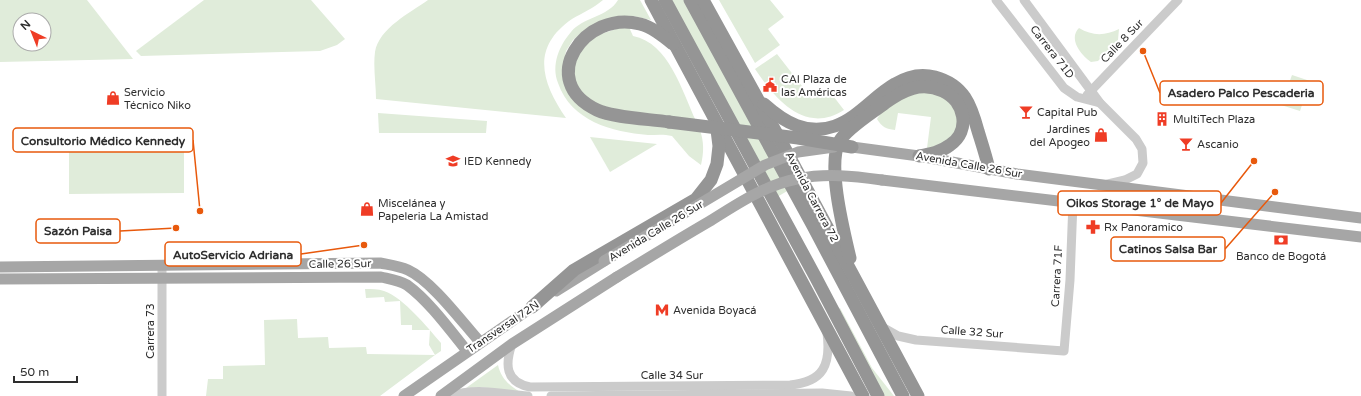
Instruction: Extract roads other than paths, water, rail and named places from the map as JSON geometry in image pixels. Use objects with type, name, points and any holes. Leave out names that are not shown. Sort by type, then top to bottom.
[{"type":"highway","points":[[651,0],[678,47],[712,115],[863,396]]},
{"type":"highway","points":[[665,0],[816,278],[878,396]]},
{"type":"highway","name":"Avenida Carrera 72","points":[[690,0],[813,226],[903,396]]},
{"type":"highway","name":"Avenida Carrera 72","points":[[703,0],[918,396]]},
{"type":"highway","points":[[678,47],[653,29],[641,24],[621,22],[601,27],[581,40],[574,49],[568,71],[575,93],[592,107],[606,113],[852,146]]},
{"type":"highway","points":[[755,95],[786,121],[796,127],[813,130],[836,126],[844,122],[894,84],[908,77],[926,74],[939,78],[960,90],[973,110],[989,169]]},
{"type":"highway","points":[[855,278],[839,206],[835,167],[838,143],[848,132],[896,95],[916,86],[926,86],[945,92],[953,98],[961,109],[963,120],[961,133],[951,145],[930,154],[919,156]]},
{"type":"highway","points":[[532,307],[574,270],[696,199],[711,180],[717,164],[719,146],[718,134],[712,115]]},
{"type":"main road","name":"Avenida Calle 26 Sur","points":[[604,261],[772,162],[789,155],[811,149],[852,146],[919,156],[989,169],[1361,218]]},
{"type":"main road","name":"Avenida Calle 26 Sur","points":[[616,277],[734,206],[771,187],[796,179],[819,176],[841,175],[1361,237]]},
{"type":"main road","name":"Transversal 72N","points":[[404,396],[480,342],[604,261]]},
{"type":"main road","name":"Calle 26 Sur","points":[[0,267],[380,263],[395,265],[416,274],[434,291],[480,342]]},
{"type":"main road","points":[[380,263],[380,277]]},
{"type":"main road","name":"Calle 26 Sur","points":[[0,279],[380,277],[395,280],[410,288],[468,351]]},
{"type":"main road","name":"Transversal 72N","points":[[441,396],[512,344],[616,277]]},
{"type":"street","name":"Carrera 71D","points":[[996,0],[1064,88],[1072,94],[1100,103]]},
{"type":"street","name":"Carrera 71D","points":[[1024,0],[1100,103],[1139,144],[1144,158],[1141,169],[1132,177],[1103,185]]},
{"type":"street","name":"Calle 8 Sur","points":[[1084,99],[1178,0]]},
{"type":"street","name":"Carrera 71F","points":[[1064,351],[1070,280],[1073,202]]},
{"type":"street","name":"Carrera 73","points":[[162,265],[162,396]]},
{"type":"street","name":"Calle 32 Sur","points":[[881,326],[898,336],[916,340],[1064,351]]},
{"type":"street","name":"Calle 34 Sur","points":[[551,396],[729,390],[800,384],[817,376],[827,361],[828,351],[826,328]]},
{"type":"street","name":"Calle 34 Sur","points":[[512,344],[508,356],[507,366],[510,375],[516,382],[530,387],[729,390],[822,393],[851,396]]},
{"type":"street","points":[[450,396],[471,391],[528,396]]},
{"type":"place","name":"Asadero Palco Pescaderia","points":[[1143,51]]},
{"type":"place","name":"CAI Plaza de las Américas","points":[[770,85]]},
{"type":"place","name":"Servicio Técnico Niko","points":[[113,98]]},
{"type":"place","name":"Capital Pub","points":[[1026,112]]},
{"type":"place","name":"MultiTech Plaza","points":[[1162,119]]},
{"type":"place","name":"Jardines del Apogeo","points":[[1101,135]]},
{"type":"place","name":"Ascanio","points":[[1186,144]]},
{"type":"place","name":"IED Kennedy","points":[[453,161]]},
{"type":"place","name":"Oikos Storage 1° de Mayo","points":[[1254,161]]},
{"type":"place","name":"Catinos Salsa Bar","points":[[1275,192]]},
{"type":"place","name":"Miscelánea y Papeleria La Amistad","points":[[367,209]]},
{"type":"place","name":"Consultorio Médico Kennedy","points":[[200,211]]},
{"type":"place","name":"Rx Panoramico","points":[[1093,227]]},
{"type":"place","name":"Sazón Paisa","points":[[176,228]]},
{"type":"place","name":"Banco de Bogotá","points":[[1281,240]]},
{"type":"place","name":"AutoServicio Adriana","points":[[364,245]]},
{"type":"place","name":"Avenida Boyacá","points":[[662,310]]}]
